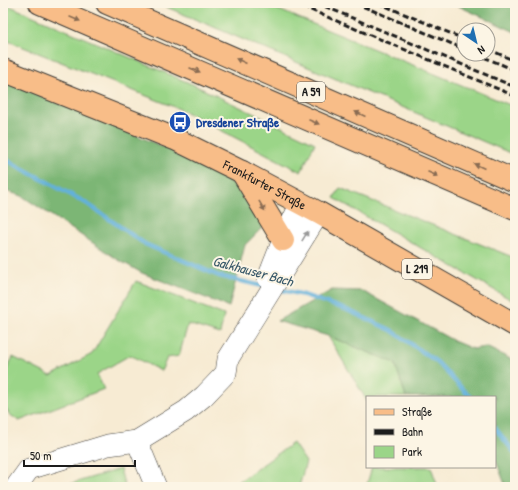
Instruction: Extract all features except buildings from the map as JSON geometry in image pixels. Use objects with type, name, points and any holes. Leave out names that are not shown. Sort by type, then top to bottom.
[{"type":"main road","name":"A 59","points":[[40,3],[515,209]]},
{"type":"main road","name":"A 59","points":[[107,3],[515,181]]},
{"type":"main road","name":"Frankfurter Straße","points":[[3,70],[175,139],[242,172],[310,208],[515,324]]},
{"type":"main road","points":[[242,172],[283,251]]},
{"type":"street","points":[[16,487],[29,469],[108,445],[137,441],[186,411],[204,396],[226,373],[228,359],[251,319],[283,251],[310,208]]},
{"type":"street","points":[[137,441],[156,487]]},
{"type":"green space","points":[[3,3],[194,85],[315,143],[301,172],[182,110],[3,39]]},
{"type":"green space","points":[[157,3],[262,3],[515,107],[515,155]]},
{"type":"green space","points":[[452,3],[515,3],[515,32]]},
{"type":"green space","points":[[3,80],[174,151],[247,191],[267,223],[245,245],[229,307],[142,273],[117,259],[22,196],[3,190]]},
{"type":"green space","points":[[340,188],[515,258],[515,302],[334,198]]},
{"type":"green space","points":[[136,281],[224,315],[220,334],[188,324],[179,356],[167,358],[161,371],[130,355],[97,374],[104,389],[19,421],[9,414],[7,410],[3,410],[3,377],[13,357],[51,376],[92,354]]},
{"type":"green space","points":[[332,290],[362,291],[456,342],[473,349],[486,347],[515,361],[515,487],[506,487],[496,461],[496,396],[406,396],[395,363],[328,336],[277,321]]},
{"type":"green space","points":[[328,336],[395,363],[406,396],[366,396],[366,399]]},
{"type":"green space","points":[[293,443],[306,462],[299,487],[231,487]]},
{"type":"green space","points":[[372,468],[431,468],[438,487],[366,487]]},
{"type":"green space","points":[[120,469],[125,487],[60,487]]},
{"type":"waterway","name":"Galkhauser Bach","points":[[3,158],[86,203],[145,244],[219,276],[267,287]]},
{"type":"waterway","name":"Galkhauser Bach","points":[[278,289],[304,295],[347,310],[391,330],[437,362],[469,396]]},
{"type":"waterway","name":"Galkhauser Bach","points":[[496,429],[515,453]]},
{"type":"railway","points":[[294,3],[515,96]]},
{"type":"railway","points":[[317,3],[515,87]]},
{"type":"railway","points":[[355,3],[456,46]]},
{"type":"railway","points":[[378,3],[456,36]]},
{"type":"railway","points":[[496,53],[515,61]]},
{"type":"railway","points":[[496,62],[515,70]]},
{"type":"place","name":"Dresdener Straße","points":[[180,122]]}]
